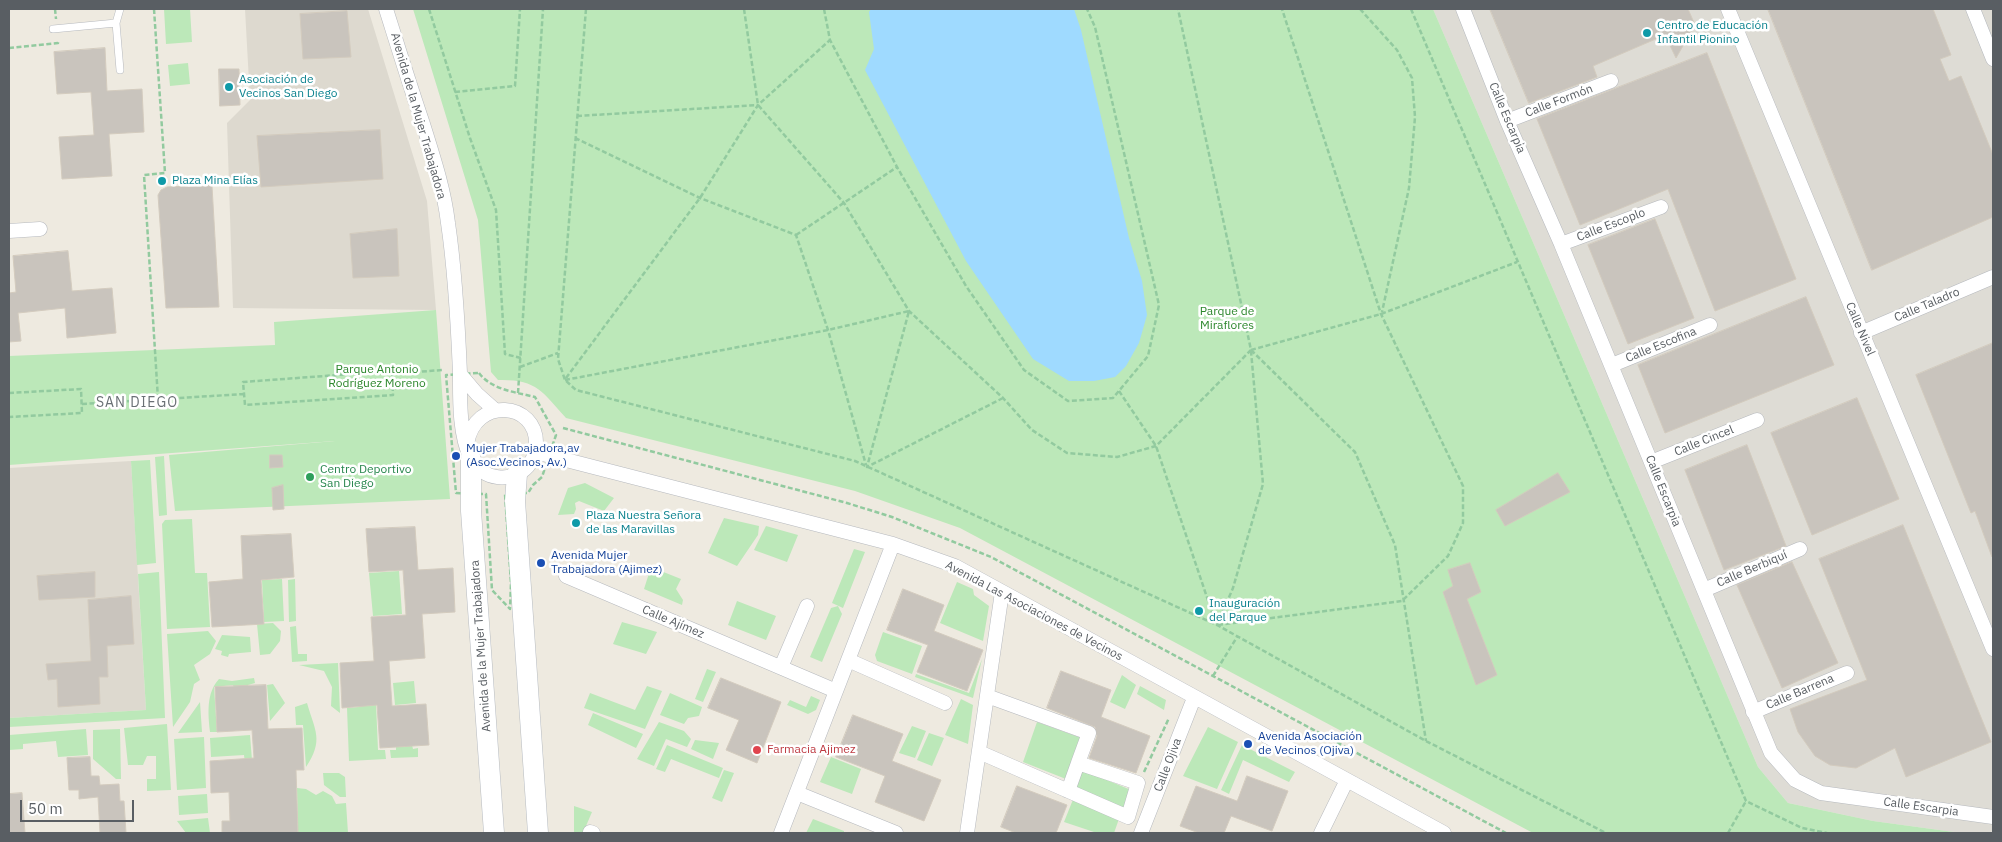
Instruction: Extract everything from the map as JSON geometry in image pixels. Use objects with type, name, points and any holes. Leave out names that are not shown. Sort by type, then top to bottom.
[{"type":"street","name":"Avenida de la Mujer Trabajadora","points":[[386,9],[434,159],[448,222],[460,374],[459,406],[469,452],[471,511],[494,833]]},
{"type":"street","name":"Calle Escarpia","points":[[1463,9],[1507,121],[1612,365],[1771,753],[1795,780],[1805,787],[1821,793],[1993,817]]},
{"type":"street","name":"Calle Nivel","points":[[1728,9],[1993,649]]},
{"type":"street","points":[[1973,9],[1993,59]]},
{"type":"street","name":"Calle Formón","points":[[1507,121],[1611,80]]},
{"type":"street","name":"Calle Escoplo","points":[[1561,244],[1661,206]]},
{"type":"street","points":[[9,231],[40,229]]},
{"type":"street","name":"Calle Taladro","points":[[1861,333],[1993,277]]},
{"type":"street","name":"Calle Escofina","points":[[1612,365],[1710,325]]},
{"type":"street","points":[[460,374],[477,394],[495,410]]},
{"type":"street","points":[[495,410],[512,411],[529,423],[535,437],[535,452],[528,465],[517,474],[505,478],[491,476],[480,470],[469,452],[471,428],[475,422],[488,412],[495,410]]},
{"type":"street","name":"Calle Cincel","points":[[1652,462],[1757,420]]},
{"type":"street","name":"Avenida Las Asociaciones de Vecinos","points":[[535,452],[893,544],[955,566],[1346,782],[1444,833]]},
{"type":"street","points":[[517,474],[515,501],[538,833]]},
{"type":"street","points":[[781,833],[893,544]]},
{"type":"street","name":"Calle Berbiquí","points":[[1704,590],[1800,549]]},
{"type":"street","name":"Calle Ajímez","points":[[566,576],[836,691]]},
{"type":"street","points":[[967,833],[1002,592]]},
{"type":"street","points":[[781,667],[807,606]]},
{"type":"street","points":[[848,660],[945,703]]},
{"type":"street","name":"Calle Barrena","points":[[1754,712],[1847,673]]},
{"type":"street","points":[[987,696],[1089,734],[1068,791]]},
{"type":"street","name":"Calle Ojiva","points":[[1141,833],[1194,698]]},
{"type":"street","points":[[979,752],[1128,817],[1138,783],[1078,763]]},
{"type":"street","points":[[1321,833],[1346,782]]},
{"type":"street","points":[[797,793],[896,833]]},
{"type":"lane","points":[[120,9],[116,23],[120,70]]},
{"type":"lane","points":[[55,28],[116,23]]},
{"type":"path","points":[[154,9],[165,173],[144,175],[158,400]]},
{"type":"path","points":[[429,9],[455,92],[496,210],[505,354],[521,358]]},
{"type":"path","points":[[455,92],[515,86],[520,9]]},
{"type":"path","points":[[518,393],[543,9]]},
{"type":"path","points":[[586,9],[558,352],[558,359],[565,380],[576,390],[854,461],[1216,625],[1426,741],[1606,833]]},
{"type":"path","points":[[744,9],[758,105],[844,204],[909,311],[1003,398],[1032,430],[1067,452],[1117,458],[1156,446],[1251,350],[1381,314],[1517,262]]},
{"type":"path","points":[[824,9],[830,40],[897,167],[966,286],[1024,370],[1068,401],[1113,398],[1119,392],[1148,356],[1159,305],[1095,27],[1087,9]]},
{"type":"path","points":[[1178,9],[1251,350],[1262,484],[1233,588],[1216,625]]},
{"type":"path","points":[[1216,625],[1402,601],[1448,556],[1463,524],[1463,486],[1381,314],[1282,9]]},
{"type":"path","points":[[1360,9],[1397,50],[1412,78],[1415,117],[1409,188],[1381,314]]},
{"type":"path","points":[[1411,9],[1746,801],[1802,828],[1827,833]]},
{"type":"path","points":[[9,48],[58,43],[55,28]]},
{"type":"path","points":[[565,380],[700,198],[758,105],[830,40]]},
{"type":"path","points":[[577,116],[758,105]]},
{"type":"path","points":[[575,138],[700,198],[796,235]]},
{"type":"path","points":[[796,235],[897,167]]},
{"type":"path","points":[[796,235],[828,330],[867,467]]},
{"type":"path","points":[[565,380],[828,330],[909,311]]},
{"type":"path","points":[[867,467],[909,311]]},
{"type":"path","points":[[1251,350],[1355,452],[1395,545],[1402,601],[1426,741]]},
{"type":"path","points":[[520,367],[558,352]]},
{"type":"path","points":[[392,374],[442,370]]},
{"type":"path","points":[[392,371],[393,395],[245,406],[244,394],[243,382],[392,371]]},
{"type":"path","points":[[9,394],[81,389],[82,404],[82,413],[9,417]]},
{"type":"path","points":[[1119,392],[1156,446],[1216,625]]},
{"type":"path","points":[[82,404],[244,394]]},
{"type":"path","points":[[867,467],[1003,398]]},
{"type":"path","points":[[528,494],[544,473]]},
{"type":"path","points":[[1213,676],[1237,637]]},
{"type":"path","points":[[1137,787],[1171,715]]},
{"type":"path","points":[[1728,833],[1746,801]]},
{"type":"shaded area","points":[[245,9],[368,9],[427,201],[436,310],[233,308],[227,123],[250,100]]},
{"type":"shaded area","points":[[1433,9],[1993,9],[1993,833],[1961,833],[1873,821],[1788,803],[1758,767]]},
{"type":"shaded area","points":[[131,461],[146,710],[9,718],[9,468]]},
{"type":"green space","points":[[164,9],[190,9],[192,42],[166,44]]},
{"type":"green space","name":"Parque de Miraflores","points":[[413,9],[1433,9],[1758,767],[1788,803],[1873,821],[1961,833],[1533,833],[960,528],[855,491],[566,418],[537,388],[521,382],[498,380],[491,372],[478,220]]},
{"type":"green space","points":[[188,63],[190,84],[170,86],[168,65]]},
{"type":"green space","name":"Parque Antonio Rodríguez Moreno","points":[[436,310],[450,499],[175,511],[169,455],[335,441],[9,465],[9,356],[275,345],[274,322]]},
{"type":"green space","points":[[164,456],[167,515],[159,516],[155,457]]},
{"type":"green space","points":[[150,460],[156,563],[137,565],[131,461]]},
{"type":"green space","points":[[585,483],[614,498],[604,511],[579,501],[575,503],[576,509],[574,514],[558,515],[568,488]]},
{"type":"green space","points":[[724,518],[759,526],[758,535],[737,566],[708,553]]},
{"type":"green space","points":[[192,519],[195,573],[207,573],[210,627],[167,629],[162,524],[165,520]]},
{"type":"green space","points":[[766,526],[798,535],[787,562],[754,550]]},
{"type":"green space","points":[[854,549],[865,552],[843,608],[832,603]]},
{"type":"green space","points":[[651,567],[681,579],[676,589],[683,600],[682,605],[644,589]]},
{"type":"green space","points":[[399,571],[402,614],[373,616],[369,573]]},
{"type":"green space","points":[[159,572],[165,718],[9,727],[9,718],[146,710],[138,574]]},
{"type":"green space","points":[[282,579],[284,621],[264,622],[262,580]]},
{"type":"green space","points":[[295,579],[296,621],[289,622],[288,580]]},
{"type":"green space","points":[[957,582],[973,589],[974,595],[989,606],[983,641],[940,623]]},
{"type":"green space","points":[[737,601],[776,616],[766,640],[728,625]]},
{"type":"green space","points":[[838,606],[842,614],[822,662],[810,657],[831,608]]},
{"type":"green space","points":[[622,622],[657,632],[646,654],[613,644]]},
{"type":"green space","points":[[273,623],[281,631],[280,641],[270,654],[260,655],[257,624]]},
{"type":"green space","points":[[296,626],[298,654],[307,654],[307,661],[292,662],[290,627]]},
{"type":"green space","points":[[208,631],[216,641],[210,654],[194,665],[200,680],[194,684],[190,702],[173,727],[167,634]]},
{"type":"green space","points":[[883,632],[922,646],[912,674],[877,661],[875,655]]},
{"type":"green space","points":[[222,635],[250,637],[251,652],[229,654],[228,657],[221,655],[222,651],[215,649]]},
{"type":"green space","points":[[982,659],[973,698],[915,677],[916,674],[969,693]]},
{"type":"green space","points":[[338,663],[340,713],[331,706],[332,687],[324,671],[299,665]]},
{"type":"green space","points":[[707,669],[716,672],[703,702],[695,699]]},
{"type":"green space","points":[[1122,675],[1136,685],[1125,709],[1110,702]]},
{"type":"green space","points":[[254,678],[255,683],[248,685],[249,695],[235,696],[233,685],[214,687],[219,679],[232,681]]},
{"type":"green space","points":[[414,681],[416,703],[395,705],[393,683]]},
{"type":"green space","points":[[273,684],[285,703],[270,721],[267,685]]},
{"type":"green space","points":[[647,686],[662,691],[645,729],[584,708],[590,693],[635,710]]},
{"type":"green space","points":[[1140,686],[1166,700],[1164,710],[1137,694]]},
{"type":"green space","points":[[214,687],[217,732],[210,732],[210,697]]},
{"type":"green space","points":[[670,693],[702,707],[699,716],[688,718],[684,724],[660,715]]},
{"type":"green space","points":[[811,696],[820,700],[816,710],[808,714],[787,705],[790,700],[806,707]]},
{"type":"green space","points":[[961,699],[973,705],[968,744],[945,735]]},
{"type":"green space","points":[[200,702],[202,732],[178,733]]},
{"type":"green space","points":[[307,703],[315,728],[316,742],[312,758],[306,767],[303,725],[296,725],[295,707]]},
{"type":"green space","points":[[359,703],[376,703],[378,750],[385,750],[386,759],[349,761],[347,708],[359,707]]},
{"type":"green space","points":[[593,713],[643,734],[636,748],[588,725]]},
{"type":"green space","points":[[659,722],[684,731],[691,739],[687,747],[666,739],[654,766],[637,759]]},
{"type":"green space","points":[[1037,722],[1087,740],[1071,781],[1023,762]]},
{"type":"green space","points":[[167,724],[171,790],[147,791],[147,779],[156,779],[156,756],[147,756],[143,765],[128,765],[124,728]]},
{"type":"green space","points":[[912,726],[926,731],[915,758],[899,753]]},
{"type":"green space","points":[[1208,727],[1238,742],[1217,789],[1183,776]]},
{"type":"green space","points":[[86,729],[88,755],[58,757],[56,741],[23,744],[23,749],[9,750],[9,735]]},
{"type":"green space","points":[[120,729],[121,779],[116,779],[93,759],[93,730]]},
{"type":"green space","points":[[929,733],[944,738],[932,766],[917,760]]},
{"type":"green space","points":[[250,735],[253,773],[246,774],[244,755],[211,757],[210,738]]},
{"type":"green space","points":[[204,737],[206,788],[177,790],[174,739]]},
{"type":"green space","points":[[695,740],[719,743],[713,759],[691,749]]},
{"type":"green space","points":[[412,745],[413,749],[418,748],[418,757],[391,758],[390,750],[396,750],[396,746]]},
{"type":"green space","points":[[667,745],[723,768],[719,778],[671,759],[665,772],[656,769]]},
{"type":"green space","points":[[1242,745],[1295,772],[1289,782],[1243,760],[1229,794],[1221,790]]},
{"type":"green space","points":[[831,757],[861,769],[852,794],[820,782]]},
{"type":"green space","points":[[1080,769],[1131,790],[1123,810],[1073,791]]},
{"type":"green space","points":[[724,770],[734,773],[722,802],[712,798]]},
{"type":"green space","points":[[323,773],[339,773],[345,777],[346,797],[340,797],[324,785]]},
{"type":"green space","points":[[297,788],[306,789],[316,795],[323,791],[332,796],[336,804],[346,803],[348,833],[298,832]]},
{"type":"green space","points":[[207,794],[208,813],[179,815],[178,796]]},
{"type":"green space","points":[[1074,797],[1120,816],[1114,833],[1097,833],[1064,822]]},
{"type":"green space","points":[[574,806],[592,812],[583,833],[574,833]]},
{"type":"green space","points":[[208,818],[210,833],[186,833],[177,821]]},
{"type":"green space","points":[[813,819],[844,831],[844,833],[806,833]]},
{"type":"water","points":[[871,9],[1074,9],[1081,30],[1129,238],[1142,281],[1147,315],[1139,343],[1126,366],[1115,377],[1094,381],[1069,381],[1033,359],[966,261],[865,70],[874,49],[869,12]]},
{"type":"building","points":[[1490,9],[1688,9],[1695,25],[1676,58],[1665,35],[1593,66],[1597,77],[1529,103]]},
{"type":"building","points":[[1768,9],[1933,9],[1951,55],[1940,59],[1949,81],[1961,76],[1993,155],[1993,217],[1872,270]]},
{"type":"building","points":[[347,11],[351,57],[303,59],[300,14]]},
{"type":"building","points":[[105,48],[107,91],[142,89],[144,132],[109,134],[112,176],[62,179],[59,137],[94,135],[91,92],[57,94],[54,52]]},
{"type":"building","points":[[1707,53],[1796,279],[1715,311],[1668,189],[1580,225],[1537,119]]},
{"type":"building","name":"Asociación de Vecinos San Diego","points":[[219,69],[239,69],[240,105],[220,106]]},
{"type":"building","points":[[380,130],[383,179],[261,187],[257,136]]},
{"type":"building","points":[[212,186],[219,307],[166,308],[158,195],[161,190],[167,187]]},
{"type":"building","points":[[1655,219],[1694,318],[1628,344],[1588,245]]},
{"type":"building","points":[[397,229],[399,276],[353,278],[350,234]]},
{"type":"building","points":[[68,251],[72,291],[112,288],[116,333],[67,338],[65,308],[18,313],[21,341],[9,342],[9,293],[16,292],[13,256]]},
{"type":"building","points":[[1806,297],[1834,365],[1665,433],[1638,365]]},
{"type":"building","points":[[1993,343],[1992,557],[1975,511],[1971,513],[1916,375]]},
{"type":"building","points":[[1857,398],[1899,499],[1812,535],[1771,433]]},
{"type":"building","points":[[1747,445],[1786,546],[1724,570],[1685,470]]},
{"type":"building","points":[[270,455],[282,455],[283,467],[270,468]]},
{"type":"building","points":[[1558,473],[1570,492],[1505,526],[1496,510]]},
{"type":"building","points":[[283,485],[284,509],[273,510],[272,488]]},
{"type":"building","points":[[1903,525],[1991,742],[1906,777],[1895,748],[1856,768],[1830,765],[1815,756],[1798,732],[1790,709],[1867,680],[1819,559]]},
{"type":"building","points":[[415,527],[418,570],[453,568],[455,612],[422,614],[425,658],[389,661],[392,706],[426,704],[429,745],[380,748],[377,705],[342,708],[340,663],[374,661],[371,617],[406,615],[403,570],[369,572],[366,529]]},
{"type":"building","points":[[291,534],[294,577],[261,580],[264,624],[212,627],[209,582],[243,579],[241,536]]},
{"type":"building","points":[[1792,562],[1838,663],[1782,688],[1737,585]]},
{"type":"building","points":[[1470,563],[1481,592],[1467,599],[1497,675],[1476,685],[1443,592],[1453,586],[1448,570]]},
{"type":"building","points":[[95,572],[95,597],[39,600],[37,576]]},
{"type":"building","points":[[903,589],[944,605],[934,631],[983,650],[967,691],[917,672],[928,645],[887,630]]},
{"type":"building","points":[[131,596],[134,644],[107,646],[108,677],[99,677],[100,704],[58,707],[57,679],[48,680],[46,664],[91,661],[88,600]]},
{"type":"building","points":[[1061,671],[1111,690],[1101,717],[1150,736],[1136,773],[1089,758],[1097,736],[1095,727],[1047,708]]},
{"type":"building","points":[[721,678],[781,702],[757,763],[726,750],[739,720],[708,708]]},
{"type":"building","points":[[266,685],[268,729],[302,728],[304,770],[296,770],[298,833],[222,833],[222,821],[230,821],[229,792],[211,793],[210,761],[254,758],[252,730],[217,732],[215,687]]},
{"type":"building","points":[[853,715],[903,734],[892,761],[941,780],[924,821],[875,802],[885,776],[836,757]]},
{"type":"building","points":[[90,757],[91,776],[99,776],[100,785],[119,784],[120,801],[124,801],[126,833],[100,833],[98,797],[79,799],[79,790],[69,790],[67,758]]},
{"type":"building","points":[[1247,776],[1288,791],[1272,831],[1231,816],[1224,833],[1199,833],[1180,826],[1196,786],[1237,801]]},
{"type":"building","points":[[1017,786],[1067,805],[1056,833],[1016,833],[1001,827]]},
{"type":"building","points":[[22,793],[25,833],[9,833],[9,794]]},
{"type":"place","name":"Centro de Educación Infantil Pionino","points":[[1647,33]]},
{"type":"place","name":"Asociación de Vecinos San Diego","points":[[229,87]]},
{"type":"place","name":"Plaza Mina Elías","points":[[162,181]]},
{"type":"place","name":"Mujer Trabajadora,av (Asoc.Vecinos, Av.)","points":[[456,456]]},
{"type":"place","name":"Centro Deportivo San Diego","points":[[310,477]]},
{"type":"place","name":"Plaza Nuestra Señora de las Maravillas","points":[[576,523]]},
{"type":"place","name":"Avenida Mujer Trabajadora (Ajimez)","points":[[541,563]]},
{"type":"place","name":"Inauguración del Parque","points":[[1199,611]]},
{"type":"place","name":"Avenida Asociación de Vecinos (Ojiva)","points":[[1248,744]]},
{"type":"place","name":"Farmacia Ajimez","points":[[757,750]]},
{"type":"district","name":"SAN DIEGO","points":[[137,403]]}]
